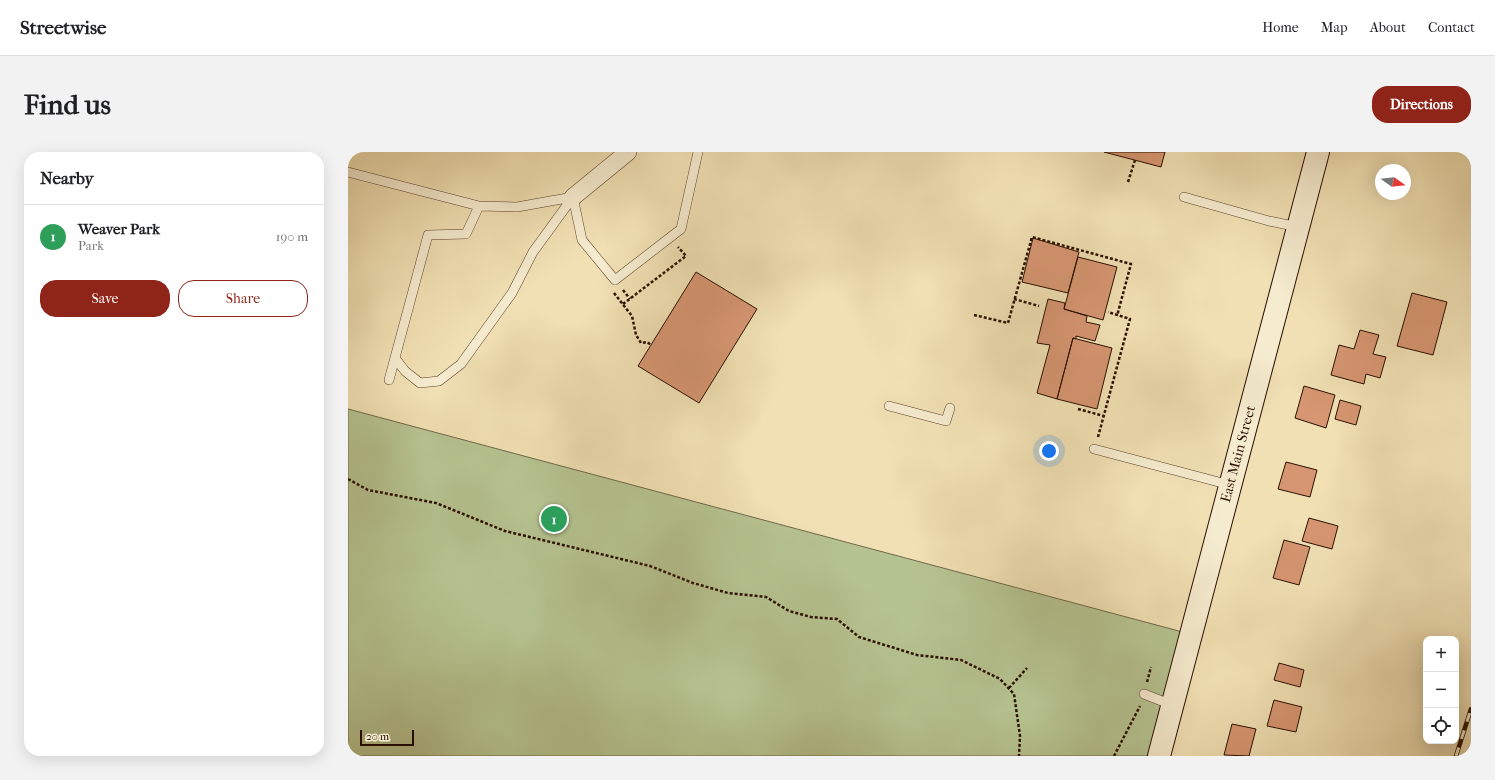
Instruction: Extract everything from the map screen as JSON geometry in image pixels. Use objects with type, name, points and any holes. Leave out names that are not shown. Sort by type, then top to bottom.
[{"type":"main road","name":"East Main Street","points":[[1160,756],[1172,705],[1318,152]]},
{"type":"street","points":[[573,197],[628,152]]},
{"type":"lane","points":[[573,197],[582,240],[615,280],[681,229],[698,152]]},
{"type":"lane","points":[[348,172],[479,206],[517,207],[573,197]]},
{"type":"lane","points":[[395,358],[405,371],[420,383],[440,381],[461,364],[512,293],[533,252],[573,197]]},
{"type":"lane","points":[[1184,197],[1269,221],[1298,227]]},
{"type":"lane","points":[[389,380],[428,235],[466,234],[479,206]]},
{"type":"lane","points":[[889,406],[946,421],[950,408]]},
{"type":"lane","points":[[1094,449],[1230,485]]},
{"type":"lane","points":[[1144,694],[1172,705]]},
{"type":"path","points":[[1128,182],[1136,160]]},
{"type":"path","points":[[623,304],[686,256],[670,237]]},
{"type":"path","points":[[974,315],[1008,323],[1032,237],[1131,264],[1117,316]]},
{"type":"path","points":[[610,288],[632,316],[636,335],[641,343],[646,342],[651,345]]},
{"type":"path","points":[[1014,299],[1039,306]]},
{"type":"path","points":[[1094,449],[1130,319],[1108,312]]},
{"type":"path","points":[[1078,409],[1104,416]]},
{"type":"path","points":[[348,479],[368,490],[436,503],[505,530],[650,566],[693,583],[728,593],[766,597],[789,611],[811,617],[837,619],[859,637],[917,655],[961,660],[1000,679],[1014,694],[1020,736],[1018,756]]},
{"type":"path","points":[[1114,756],[1144,694],[1151,667]]},
{"type":"path","points":[[1009,688],[1027,668]]},
{"type":"green space","points":[[348,409],[1190,634],[1158,756],[348,756]]},
{"type":"building","points":[[1104,152],[1165,152],[1161,167]]},
{"type":"building","points":[[1033,238],[1079,252],[1068,293],[1022,282]]},
{"type":"building","points":[[1078,257],[1117,267],[1103,320],[1064,309]]},
{"type":"building","points":[[696,272],[757,309],[699,403],[638,366]]},
{"type":"building","points":[[1412,293],[1447,302],[1433,355],[1397,346]]},
{"type":"building","points":[[1048,299],[1065,303],[1064,309],[1087,316],[1086,322],[1100,325],[1095,341],[1076,336],[1076,339],[1073,338],[1057,399],[1037,393],[1050,345],[1037,343]]},
{"type":"building","points":[[1360,330],[1379,335],[1373,354],[1386,357],[1380,378],[1366,374],[1364,384],[1331,375],[1339,345],[1354,349]]},
{"type":"building","points":[[1073,338],[1112,348],[1097,409],[1057,399]]},
{"type":"building","points":[[1304,386],[1335,395],[1326,428],[1295,418]]},
{"type":"building","points":[[1340,400],[1361,406],[1356,425],[1335,419]]},
{"type":"building","points":[[1286,462],[1317,470],[1310,497],[1278,489]]},
{"type":"building","points":[[1309,518],[1338,526],[1332,549],[1302,541]]},
{"type":"building","points":[[1284,540],[1310,547],[1299,585],[1273,578]]},
{"type":"building","points":[[1279,663],[1304,670],[1300,687],[1274,680]]},
{"type":"building","points":[[1274,700],[1302,707],[1296,732],[1267,726]]},
{"type":"building","points":[[1232,724],[1256,729],[1249,756],[1224,755]]},
{"type":"railway","points":[[1456,756],[1471,709]]},
{"type":"place","name":"Weaver Park","points":[[554,519]]}]
